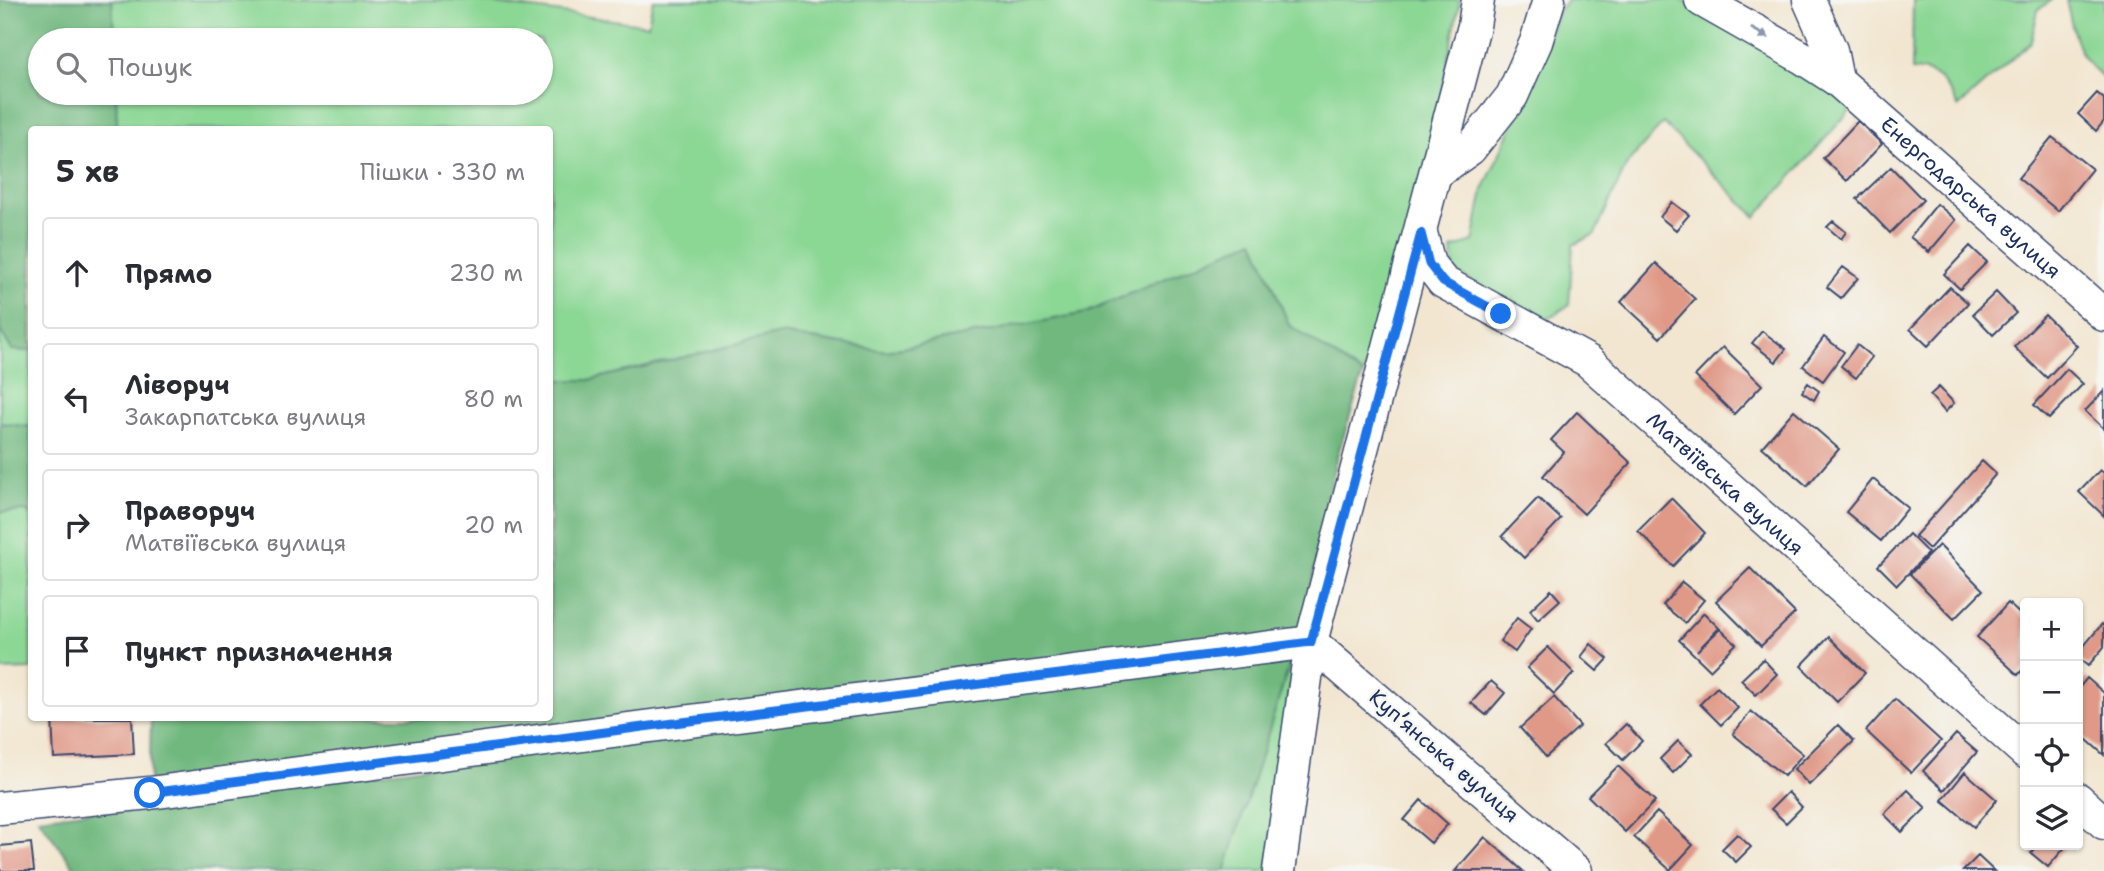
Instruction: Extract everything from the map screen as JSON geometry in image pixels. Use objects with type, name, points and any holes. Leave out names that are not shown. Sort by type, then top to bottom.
[{"type":"street","points":[[1279,871],[1311,642],[1475,26],[1478,0]]},
{"type":"street","points":[[1436,173],[1470,149],[1512,96],[1536,42],[1549,0]]},
{"type":"street","name":"Енергодарська вулиця","points":[[1701,0],[1804,58],[1836,80],[2104,315]]},
{"type":"street","points":[[1809,0],[1831,50],[1836,80]]},
{"type":"street","name":"Матвіївська вулиця","points":[[1421,233],[1429,264],[1443,282],[1588,361],[2020,748]]},
{"type":"street","points":[[0,807],[150,793],[1311,642]]},
{"type":"street","name":"Купʼянська вулиця","points":[[1311,642],[1576,871]]},
{"type":"street","points":[[2083,804],[2104,823]]},
{"type":"green space","points":[[0,0],[112,0],[113,28],[28,28],[28,105],[116,105],[117,126],[28,126],[28,351],[12,350],[0,330]]},
{"type":"green space","points":[[112,0],[469,0],[648,25],[653,0],[1460,0],[1422,192],[1363,375],[1289,325],[1254,240],[1086,313],[886,351],[780,334],[589,380],[553,380],[553,126],[117,126],[116,105],[553,105],[553,28],[113,28]]},
{"type":"green space","points":[[1568,0],[1680,0],[1699,9],[1854,106],[1756,217],[1663,123],[1627,164],[1595,234],[1573,245],[1569,305],[1544,321],[1454,271],[1452,249],[1473,242],[1483,190],[1520,109],[1559,10]]},
{"type":"green space","points":[[1913,0],[2051,0],[2038,10],[2031,42],[1958,107],[1941,80],[1929,73],[1912,70]]},
{"type":"green space","points":[[2066,0],[2104,0],[2104,79],[2081,52]]},
{"type":"green space","points":[[1254,240],[1289,325],[1363,375],[1335,463],[1302,633],[149,790],[151,721],[553,721],[553,380],[589,380],[780,334],[886,351],[1086,313]]},
{"type":"green space","points":[[0,330],[12,350],[28,351],[28,427],[0,423]]},
{"type":"green space","points":[[0,423],[28,427],[28,512],[0,512]]},
{"type":"green space","points":[[0,512],[28,512],[28,669],[0,670]]},
{"type":"green space","points":[[1293,653],[1268,871],[1225,871]]},
{"type":"green space","points":[[1293,653],[1225,871],[77,871],[38,818]]},
{"type":"building","points":[[2097,93],[2104,99],[2104,121],[2096,131],[2078,114]]},
{"type":"building","points":[[1858,121],[1882,144],[1847,181],[1823,158]]},
{"type":"building","points":[[2052,137],[2092,169],[2058,211],[2018,178]]},
{"type":"building","points":[[1891,167],[1923,200],[1890,233],[1857,199]]},
{"type":"building","points":[[1672,202],[1689,215],[1676,230],[1660,217]]},
{"type":"building","points":[[1937,204],[1956,220],[1929,252],[1910,237]]},
{"type":"building","points":[[1833,221],[1846,232],[1841,239],[1827,227]]},
{"type":"building","points":[[1970,246],[1987,262],[1960,289],[1944,274]]},
{"type":"building","points":[[1656,263],[1695,299],[1660,338],[1621,302]]},
{"type":"building","points":[[1843,267],[1858,278],[1841,298],[1827,287]]},
{"type":"building","points":[[1950,287],[1968,303],[1928,346],[1910,329]]},
{"type":"building","points":[[1996,292],[2016,313],[1993,335],[1973,314]]},
{"type":"building","points":[[2045,315],[2077,346],[2047,378],[2014,347]]},
{"type":"building","points":[[1762,331],[1786,349],[1776,362],[1752,343]]},
{"type":"building","points":[[1824,337],[1844,352],[1823,381],[1803,366]]},
{"type":"building","points":[[1857,345],[1872,357],[1856,378],[1841,366]]},
{"type":"building","points":[[1723,347],[1762,385],[1734,414],[1695,376]]},
{"type":"building","points":[[2067,369],[2083,384],[2049,419],[2034,405]]},
{"type":"building","points":[[1808,383],[1819,391],[1814,400],[1802,392]]},
{"type":"building","points":[[1939,387],[1954,403],[1945,412],[1930,395]]},
{"type":"building","points":[[2104,391],[2104,429],[2085,411]]},
{"type":"building","points":[[1794,410],[1839,449],[1807,486],[1762,447]]},
{"type":"building","points":[[1577,412],[1631,463],[1584,514],[1543,476],[1564,452],[1551,440]]},
{"type":"building","points":[[1982,461],[1996,474],[1929,549],[1915,536]]},
{"type":"building","points":[[2100,470],[2104,473],[2104,516],[2079,492]]},
{"type":"building","points":[[1873,479],[1908,508],[1881,541],[1846,512]]},
{"type":"building","points":[[1538,498],[1561,519],[1524,558],[1502,536]]},
{"type":"building","points":[[1671,498],[1705,533],[1673,566],[1638,531]]},
{"type":"building","points":[[1909,534],[1928,553],[1897,585],[1878,566]]},
{"type":"building","points":[[1939,545],[1983,590],[1954,619],[1910,574]]},
{"type":"building","points":[[1750,568],[1795,613],[1761,646],[1716,601]]},
{"type":"building","points":[[1682,582],[1704,600],[1685,623],[1663,605]]},
{"type":"building","points":[[1551,590],[1560,600],[1538,620],[1530,610]]},
{"type":"building","points":[[2008,603],[2020,614],[2018,675],[1977,637]]},
{"type":"building","points":[[1704,613],[1719,628],[1697,651],[1720,629],[1736,644],[1710,670],[1679,640]]},
{"type":"building","points":[[1517,618],[1531,629],[1515,652],[1500,641]]},
{"type":"building","points":[[2102,624],[2104,647],[2088,666],[2083,662],[2083,647]]},
{"type":"building","points":[[1829,637],[1865,673],[1837,702],[1801,666]]},
{"type":"building","points":[[1591,644],[1608,659],[1597,671],[1581,657]]},
{"type":"building","points":[[1548,647],[1574,673],[1554,694],[1527,668]]},
{"type":"building","points":[[1763,659],[1777,674],[1756,695],[1741,680]]},
{"type":"building","points":[[2087,678],[2104,693],[2104,755],[2083,736],[2083,683]]},
{"type":"building","points":[[1491,681],[1505,693],[1486,715],[1471,703]]},
{"type":"building","points":[[1717,687],[1738,708],[1721,725],[1700,704]]},
{"type":"building","points":[[1554,697],[1580,726],[1546,757],[1520,728]]},
{"type":"building","points":[[1895,699],[1941,741],[1911,773],[1866,731]]},
{"type":"building","points":[[1751,711],[1803,754],[1784,776],[1733,734]]},
{"type":"building","points":[[52,721],[132,721],[134,754],[54,758]]},
{"type":"building","points":[[1626,724],[1642,741],[1623,760],[1606,743]]},
{"type":"building","points":[[1838,725],[1854,741],[1809,785],[1794,769]]},
{"type":"building","points":[[1956,734],[1977,752],[1944,790],[1923,771]]},
{"type":"building","points":[[1678,741],[1692,754],[1673,773],[1660,759]]},
{"type":"building","points":[[1618,766],[1655,801],[1625,832],[1588,796]]},
{"type":"building","points":[[1965,772],[1997,800],[1974,827],[1942,800]]},
{"type":"building","points":[[1908,790],[1926,808],[1902,832],[1884,814]]},
{"type":"building","points":[[1788,792],[1802,807],[1786,823],[1771,809]]},
{"type":"building","points":[[1421,800],[1448,824],[1431,843],[1404,820]]},
{"type":"building","points":[[1657,812],[1693,845],[1670,870],[1634,837]]},
{"type":"building","points":[[1737,834],[1751,847],[1736,862],[1722,849]]},
{"type":"building","points":[[1485,837],[1523,871],[1455,871]]},
{"type":"building","points":[[31,843],[34,871],[0,871],[0,846]]},
{"type":"building","points":[[2033,850],[2063,850],[2048,867],[2031,853]]},
{"type":"building","points":[[1978,856],[1994,871],[1963,871]]},
{"type":"route","points":[[150,793],[1311,642],[1421,233],[1429,264],[1443,282],[1501,314]]}]
